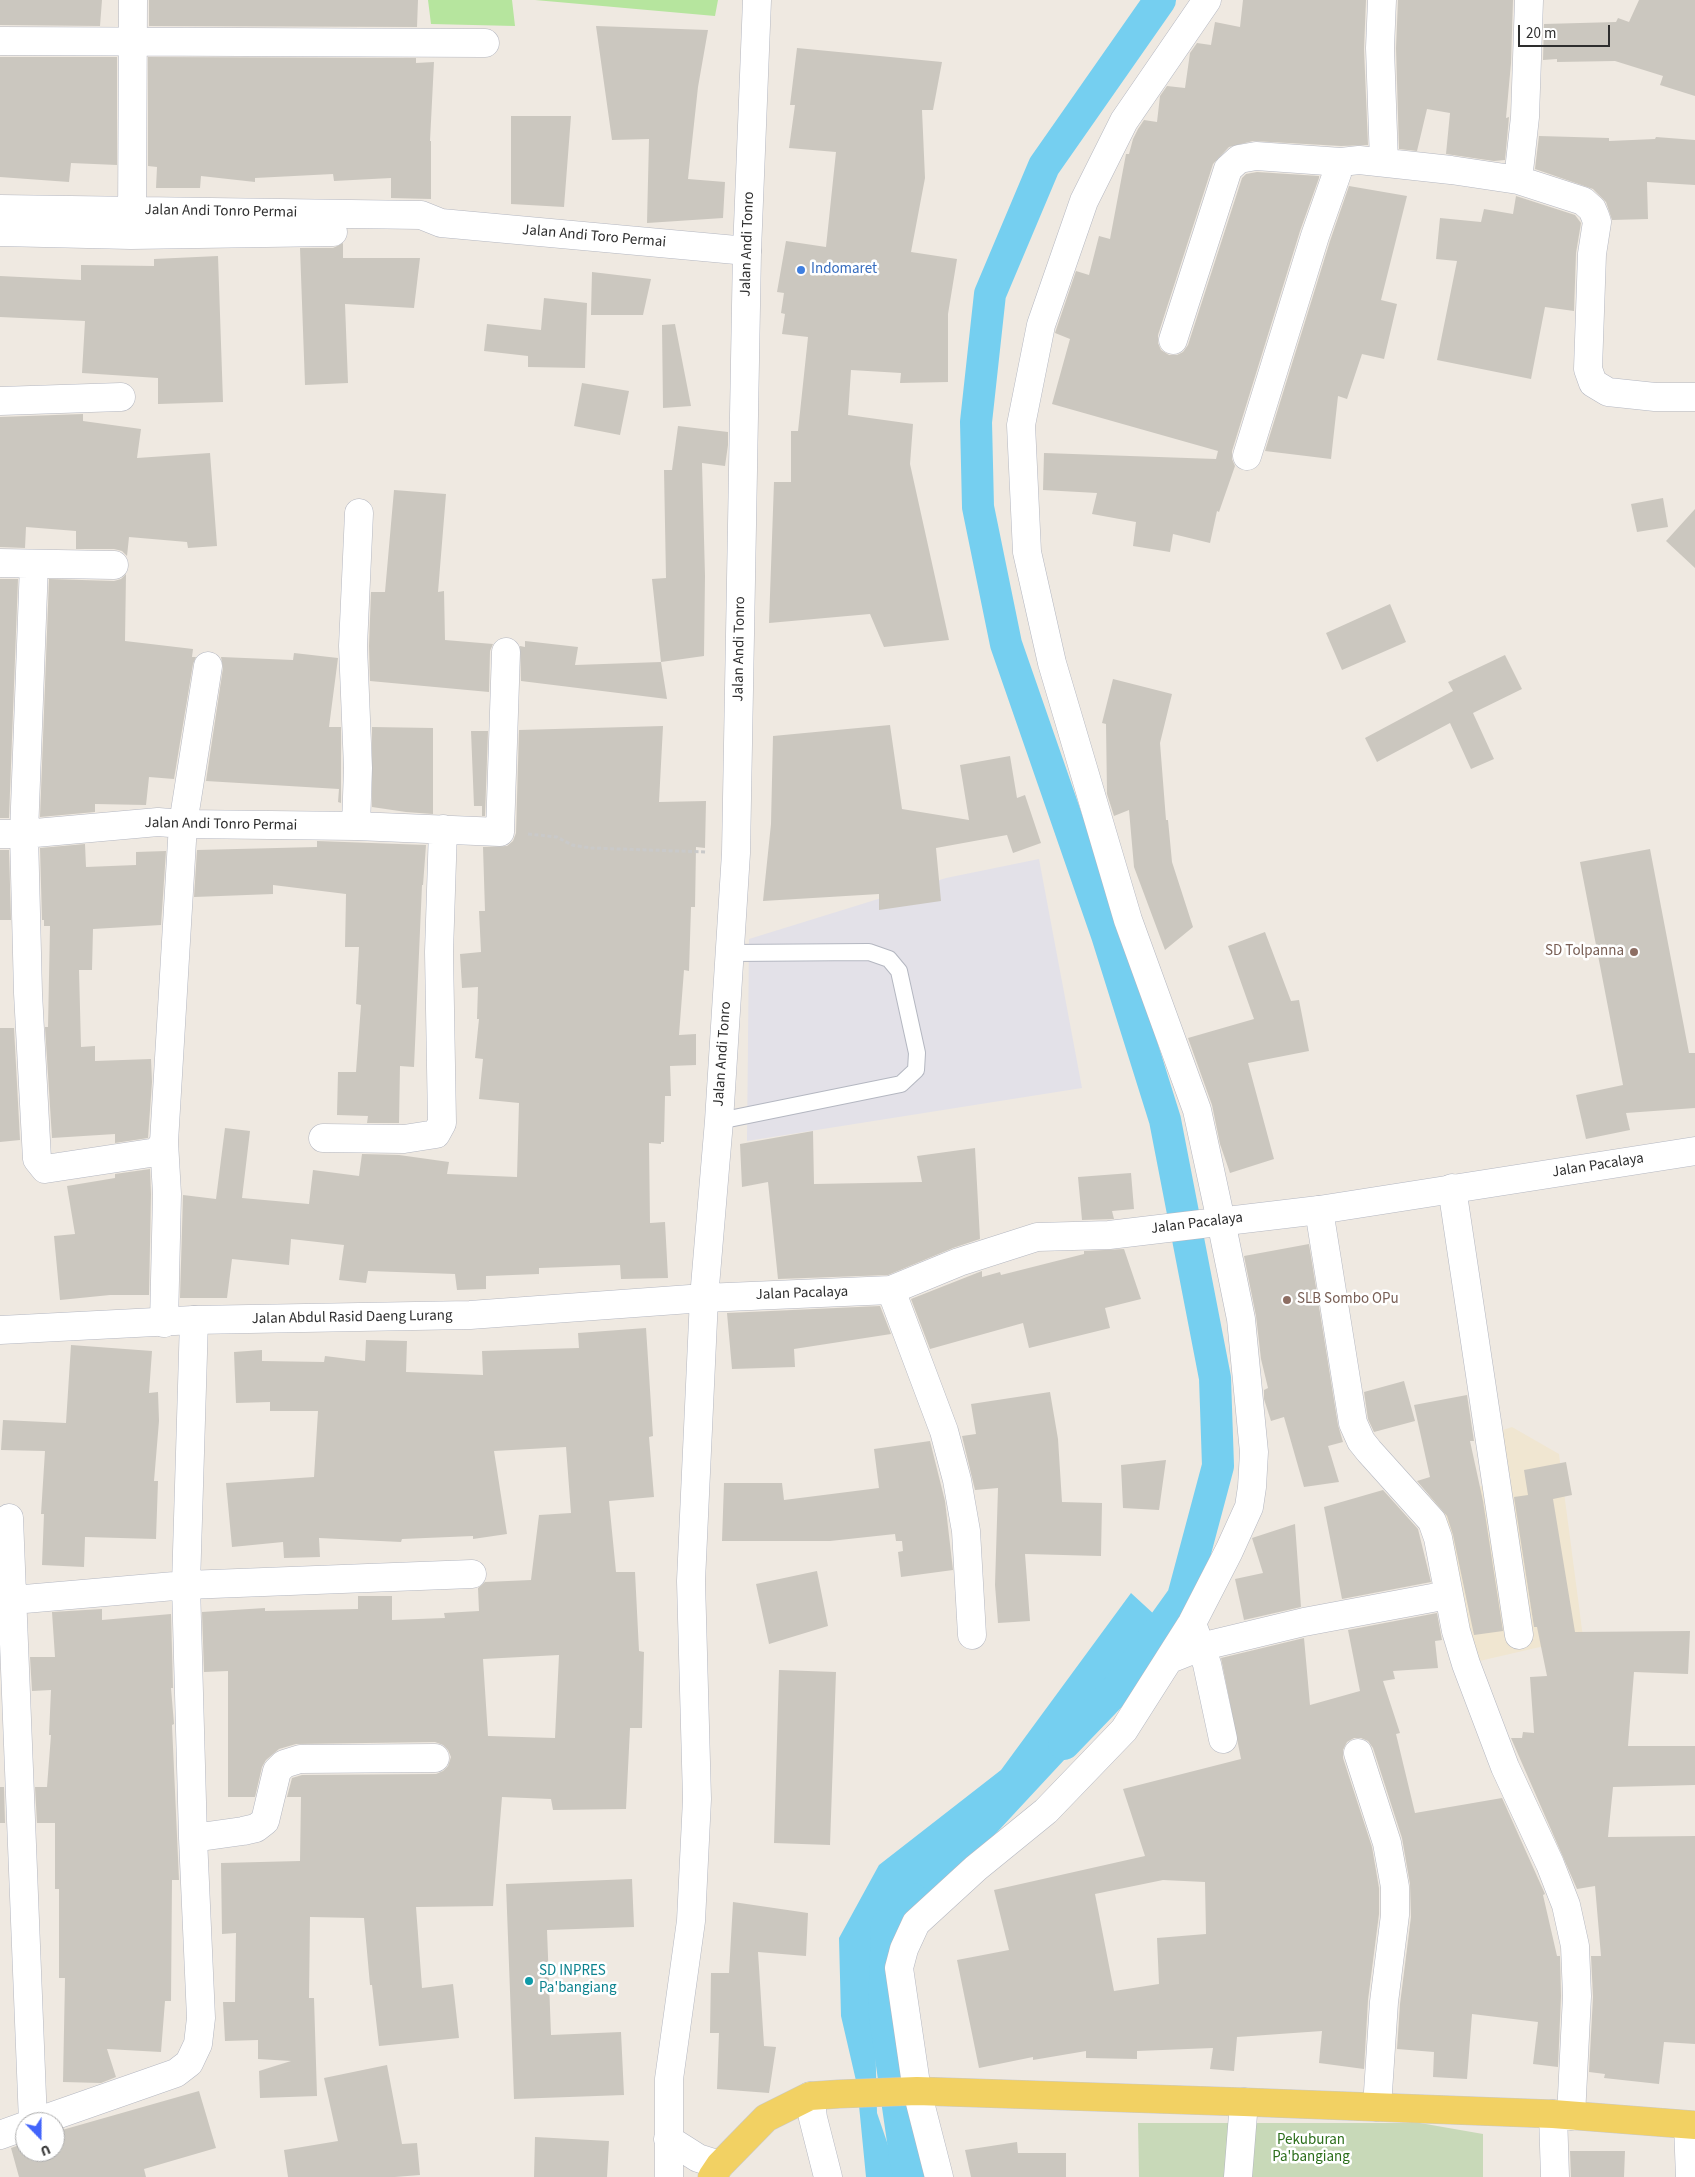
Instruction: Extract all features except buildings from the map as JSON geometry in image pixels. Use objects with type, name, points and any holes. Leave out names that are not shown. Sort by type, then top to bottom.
[{"type":"main road","points":[[716,2171],[766,2118],[810,2096],[840,2094],[910,2091],[1244,2102],[1562,2115],[1692,2125]]},
{"type":"street","points":[[132,223],[133,0]]},
{"type":"street","name":"Jalan Andi Tonro","points":[[669,2177],[669,2079],[691,1921],[696,1808],[692,1581],[704,1298],[719,1121],[736,853],[747,251],[757,0]]},
{"type":"street","points":[[939,2177],[910,2091],[899,1968],[904,1948],[916,1923],[976,1868],[1046,1811],[1124,1730],[1170,1659],[1196,1635],[1248,1507],[1254,1469],[1241,1319],[1209,1222],[1197,1110],[1128,920],[1052,664],[1027,552],[1021,425],[1041,325],[1084,201],[1124,121],[1207,0]]},
{"type":"street","points":[[1382,0],[1380,48],[1384,162]]},
{"type":"street","points":[[1518,180],[1525,117],[1529,0]]},
{"type":"street","points":[[0,41],[485,43]]},
{"type":"street","points":[[1173,340],[1228,169],[1239,159],[1256,156],[1340,162],[1359,160],[1384,162],[1518,180],[1583,201],[1592,209],[1597,222],[1592,254],[1588,369],[1593,383],[1608,392],[1655,397],[1695,397]]},
{"type":"street","points":[[1247,456],[1315,236],[1340,162]]},
{"type":"street","name":"Jalan Andi Tonro Permai","points":[[0,209],[132,223]]},
{"type":"street","name":"Jalan Andi Tonro Permai","points":[[0,232],[132,223],[421,215],[429,227]]},
{"type":"street","name":"Jalan Andi Toro Permai","points":[[429,227],[747,251]]},
{"type":"street","points":[[0,401],[121,397]]},
{"type":"street","points":[[356,826],[358,768],[354,646],[359,513]]},
{"type":"street","points":[[0,563],[114,565]]},
{"type":"street","points":[[34,564],[12,834],[28,992],[37,1159],[45,1169],[157,1152],[164,1142]]},
{"type":"street","points":[[500,832],[506,652]]},
{"type":"street","points":[[164,1323],[167,1194],[164,1142],[183,824],[208,666]]},
{"type":"street","name":"Jalan Andi Tonro Permai","points":[[12,834],[158,822],[356,826],[500,832]]},
{"type":"street","points":[[323,1138],[412,1138],[436,1134],[442,1123],[439,952],[443,829]]},
{"type":"street","name":"Jalan Pacalaya","points":[[704,1298],[891,1290],[959,1262],[1037,1237],[1109,1235],[1319,1210],[1695,1151]]},
{"type":"street","points":[[1452,1188],[1461,1263],[1519,1635]]},
{"type":"street","points":[[1319,1210],[1353,1423],[1361,1441],[1369,1451],[1432,1521],[1438,1538],[1448,1595],[1464,1656],[1505,1767],[1550,1864],[1566,1905],[1575,1946],[1577,1996],[1555,2177]]},
{"type":"street","points":[[891,1290],[944,1430],[957,1480],[966,1531],[972,1636]]},
{"type":"street","name":"Jalan Abdul Rasid Daeng Lurang","points":[[0,1330],[194,1320],[470,1316],[704,1298]]},
{"type":"street","points":[[63,2112],[176,2073],[189,2063],[198,2044],[201,2018],[193,1838],[186,1584],[194,1320]]},
{"type":"street","points":[[10,1518],[7,1602],[33,2112]]},
{"type":"street","points":[[7,1602],[186,1584],[472,1574]]},
{"type":"street","points":[[1196,1635],[1304,1622],[1448,1595]]},
{"type":"street","points":[[1196,1635],[1214,1690],[1223,1739]]},
{"type":"street","points":[[1358,1753],[1387,1844],[1395,1887],[1395,1915],[1384,2002],[1378,2107]]},
{"type":"street","points":[[193,1838],[256,1828],[265,1821],[276,1771],[284,1764],[300,1760],[435,1758]]},
{"type":"street","points":[[810,2096],[813,2118],[828,2177]]},
{"type":"street","points":[[1238,2177],[1244,2102]]},
{"type":"street","points":[[1690,2177],[1692,2125]]},
{"type":"street","points":[[0,2135],[15,2130]]},
{"type":"street","points":[[668,2139],[716,2171]]},
{"type":"lane","points":[[719,1121],[901,1084],[916,1070],[916,1053],[899,971],[889,959],[869,952],[730,953]]},
{"type":"path","points":[[500,832],[557,837],[572,845],[591,848],[736,853]]},
{"type":"shaded area","points":[[1039,859],[1082,1088],[747,1141],[749,939],[946,878]]},
{"type":"shaded area","points":[[1512,1427],[1559,1454],[1583,1637],[1458,1666],[1427,1497],[1511,1480],[1500,1431]]},
{"type":"green space","points":[[428,0],[512,0],[515,26],[431,24]]},
{"type":"green space","points":[[535,0],[718,0],[715,16]]},
{"type":"green space","name":"Pekuburan Pa'bangiang","points":[[1138,2123],[1420,2123],[1483,2134],[1483,2177],[1139,2177]]},
{"type":"water","points":[[1131,1593],[1156,1616],[1065,1759],[973,1858],[873,1947],[877,2113],[899,2177],[866,2177],[857,2085],[841,2016],[839,1938],[879,1865],[1001,1770]]},
{"type":"waterway","points":[[1064,1744],[1117,1689],[1183,1597],[1218,1466],[1215,1378],[1165,1120],[1107,935],[1006,644],[978,507],[976,422],[990,294],[1044,166],[1160,0]]},
{"type":"waterway","points":[[910,2177],[906,2162],[884,2009],[887,1925],[913,1899]]},
{"type":"place","name":"Indomaret","points":[[801,270]]},
{"type":"place","name":"SD Tolpanna","points":[[1634,952]]},
{"type":"place","name":"SLB Sombo OPu","points":[[1287,1300]]},
{"type":"place","name":"SD INPRES Pa'bangiang","points":[[529,1981]]}]
